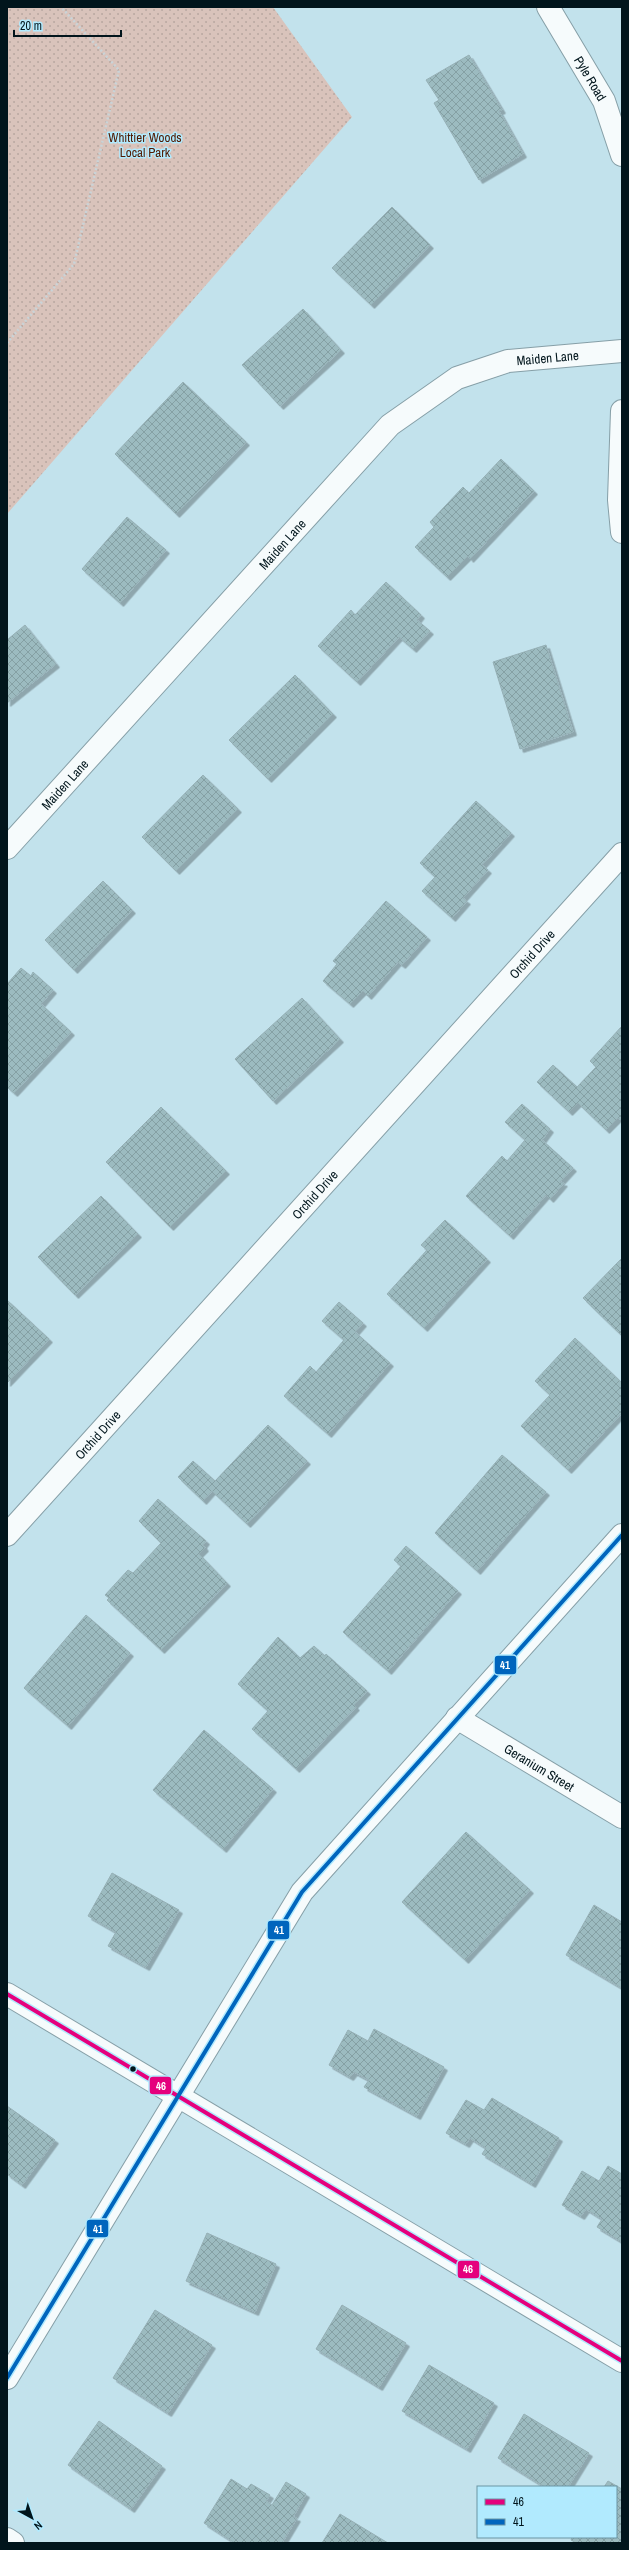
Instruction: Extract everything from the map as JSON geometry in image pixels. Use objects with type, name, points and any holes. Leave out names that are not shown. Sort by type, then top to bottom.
[{"type":"street","name":"Pyle Road","points":[[548,7],[604,101],[622,155]]},
{"type":"street","name":"Maiden Lane","points":[[7,848],[390,425],[457,378],[508,361],[622,351]]},
{"type":"street","points":[[622,412],[619,500],[622,532]]},
{"type":"street","name":"Orchid Drive","points":[[7,1535],[622,854]]},
{"type":"street","points":[[7,2378],[302,1892],[622,1535]]},
{"type":"street","name":"Geranium Street","points":[[457,1718],[622,1817]]},
{"type":"street","points":[[7,1994],[622,2361]]},
{"type":"street","points":[[7,2539],[13,2543]]},
{"type":"path","points":[[7,343],[74,264],[119,70],[61,7]]},
{"type":"green space","name":"Whittier Woods Local Park","points":[[7,7],[273,7],[352,117],[7,514]]},
{"type":"building","points":[[469,55],[502,110],[499,111],[523,154],[479,180],[434,103],[439,100],[426,80]]},
{"type":"building","points":[[392,207],[430,245],[371,305],[332,268]]},
{"type":"building","points":[[303,309],[341,350],[280,406],[242,365]]},
{"type":"building","points":[[183,382],[246,442],[176,514],[115,454]]},
{"type":"building","points":[[501,459],[534,491],[470,559],[468,556],[447,577],[415,547],[434,527],[430,522],[463,487],[469,493]]},
{"type":"building","points":[[127,517],[166,550],[120,603],[82,569]]},
{"type":"building","points":[[386,582],[421,615],[417,620],[430,631],[413,649],[399,637],[357,682],[318,646],[351,610],[355,615]]},
{"type":"building","points":[[25,625],[56,664],[7,703],[7,640]]},
{"type":"building","points":[[546,645],[573,732],[520,749],[493,662]]},
{"type":"building","points":[[295,675],[333,714],[268,779],[229,740]]},
{"type":"building","points":[[203,775],[238,809],[176,871],[142,837]]},
{"type":"building","points":[[476,801],[511,833],[482,865],[488,870],[463,898],[467,901],[452,918],[422,891],[435,877],[420,863]]},
{"type":"building","points":[[103,881],[132,910],[74,970],[45,940]]},
{"type":"building","points":[[386,901],[427,937],[402,965],[398,962],[368,996],[363,991],[350,1004],[323,981],[337,964],[333,961]]},
{"type":"building","points":[[21,968],[31,976],[33,972],[53,990],[41,1004],[71,1032],[14,1093],[7,1087],[7,984]]},
{"type":"building","points":[[302,998],[340,1039],[273,1101],[235,1059]]},
{"type":"building","points":[[622,1026],[622,1120],[618,1118],[606,1130],[578,1103],[569,1112],[537,1082],[553,1065],[577,1087],[596,1067],[590,1061]]},
{"type":"building","points":[[522,1104],[550,1129],[542,1140],[573,1168],[560,1182],[564,1183],[550,1199],[546,1195],[510,1236],[466,1196],[502,1156],[507,1161],[525,1140],[505,1122]]},
{"type":"building","points":[[161,1107],[226,1171],[170,1227],[106,1162]]},
{"type":"building","points":[[101,1196],[138,1234],[75,1295],[38,1257]]},
{"type":"building","points":[[445,1220],[487,1259],[424,1328],[387,1294],[427,1250],[421,1245]]},
{"type":"building","points":[[622,1258],[622,1336],[583,1298]]},
{"type":"building","points":[[7,1300],[49,1339],[7,1383]]},
{"type":"building","points":[[339,1302],[363,1323],[355,1332],[390,1363],[328,1434],[284,1396],[310,1366],[316,1372],[344,1340],[322,1321]]},
{"type":"building","points":[[575,1338],[622,1383],[622,1413],[568,1470],[521,1426],[550,1395],[535,1381]]},
{"type":"building","points":[[268,1425],[307,1461],[247,1524],[212,1491],[203,1501],[178,1477],[193,1461],[215,1481]]},
{"type":"building","points":[[502,1455],[546,1492],[477,1571],[435,1533]]},
{"type":"building","points":[[158,1499],[206,1541],[203,1545],[205,1548],[199,1554],[227,1583],[161,1650],[107,1600],[109,1598],[105,1595],[128,1570],[133,1573],[161,1543],[139,1521]]},
{"type":"building","points":[[406,1546],[458,1591],[388,1671],[343,1632],[401,1566],[394,1560]]},
{"type":"building","points":[[86,1615],[130,1653],[68,1726],[24,1688]]},
{"type":"building","points":[[278,1637],[300,1658],[314,1646],[325,1656],[326,1654],[367,1691],[354,1705],[356,1707],[296,1769],[252,1729],[268,1711],[238,1684]]},
{"type":"building","points":[[204,1730],[273,1789],[223,1849],[153,1790]]},
{"type":"building","points":[[466,1832],[530,1890],[465,1960],[402,1902]]},
{"type":"building","points":[[112,1873],[179,1910],[146,1967],[108,1946],[116,1932],[88,1916]]},
{"type":"building","points":[[594,1905],[622,1922],[622,1988],[566,1955]]},
{"type":"building","points":[[374,2029],[444,2067],[417,2116],[364,2087],[369,2080],[354,2072],[350,2077],[329,2065],[348,2030],[368,2041]]},
{"type":"building","points":[[492,2098],[559,2138],[532,2184],[482,2154],[486,2148],[470,2138],[466,2144],[446,2133],[466,2100],[484,2110]]},
{"type":"building","points":[[7,2106],[55,2140],[22,2185],[7,2174]]},
{"type":"building","points":[[608,2166],[622,2174],[622,2242],[597,2227],[602,2219],[586,2209],[581,2216],[562,2205],[582,2171],[599,2181]]},
{"type":"building","points":[[207,2233],[276,2264],[255,2312],[186,2281]]},
{"type":"building","points":[[342,2305],[406,2343],[379,2387],[316,2349]]},
{"type":"building","points":[[155,2310],[212,2345],[168,2413],[113,2378]]},
{"type":"building","points":[[429,2365],[494,2403],[467,2449],[402,2411]]},
{"type":"building","points":[[524,2414],[589,2453],[569,2486],[543,2486],[498,2458]]},
{"type":"building","points":[[99,2421],[162,2466],[131,2509],[68,2465]]},
{"type":"building","points":[[231,2479],[247,2489],[251,2484],[270,2495],[266,2501],[272,2505],[286,2482],[306,2494],[293,2517],[297,2518],[282,2543],[235,2543],[204,2523]]},
{"type":"building","points":[[608,2481],[617,2486],[605,2486]]},
{"type":"building","points":[[617,2486],[622,2489],[622,2543],[576,2543],[571,2540],[572,2538],[617,2538]]},
{"type":"building","points":[[340,2514],[388,2543],[322,2543]]},
{"type":"transit line","name":"41","points":[[7,2378],[302,1892],[622,1535]]},
{"type":"transit line","name":"46","points":[[7,1994],[622,2361]]}]
